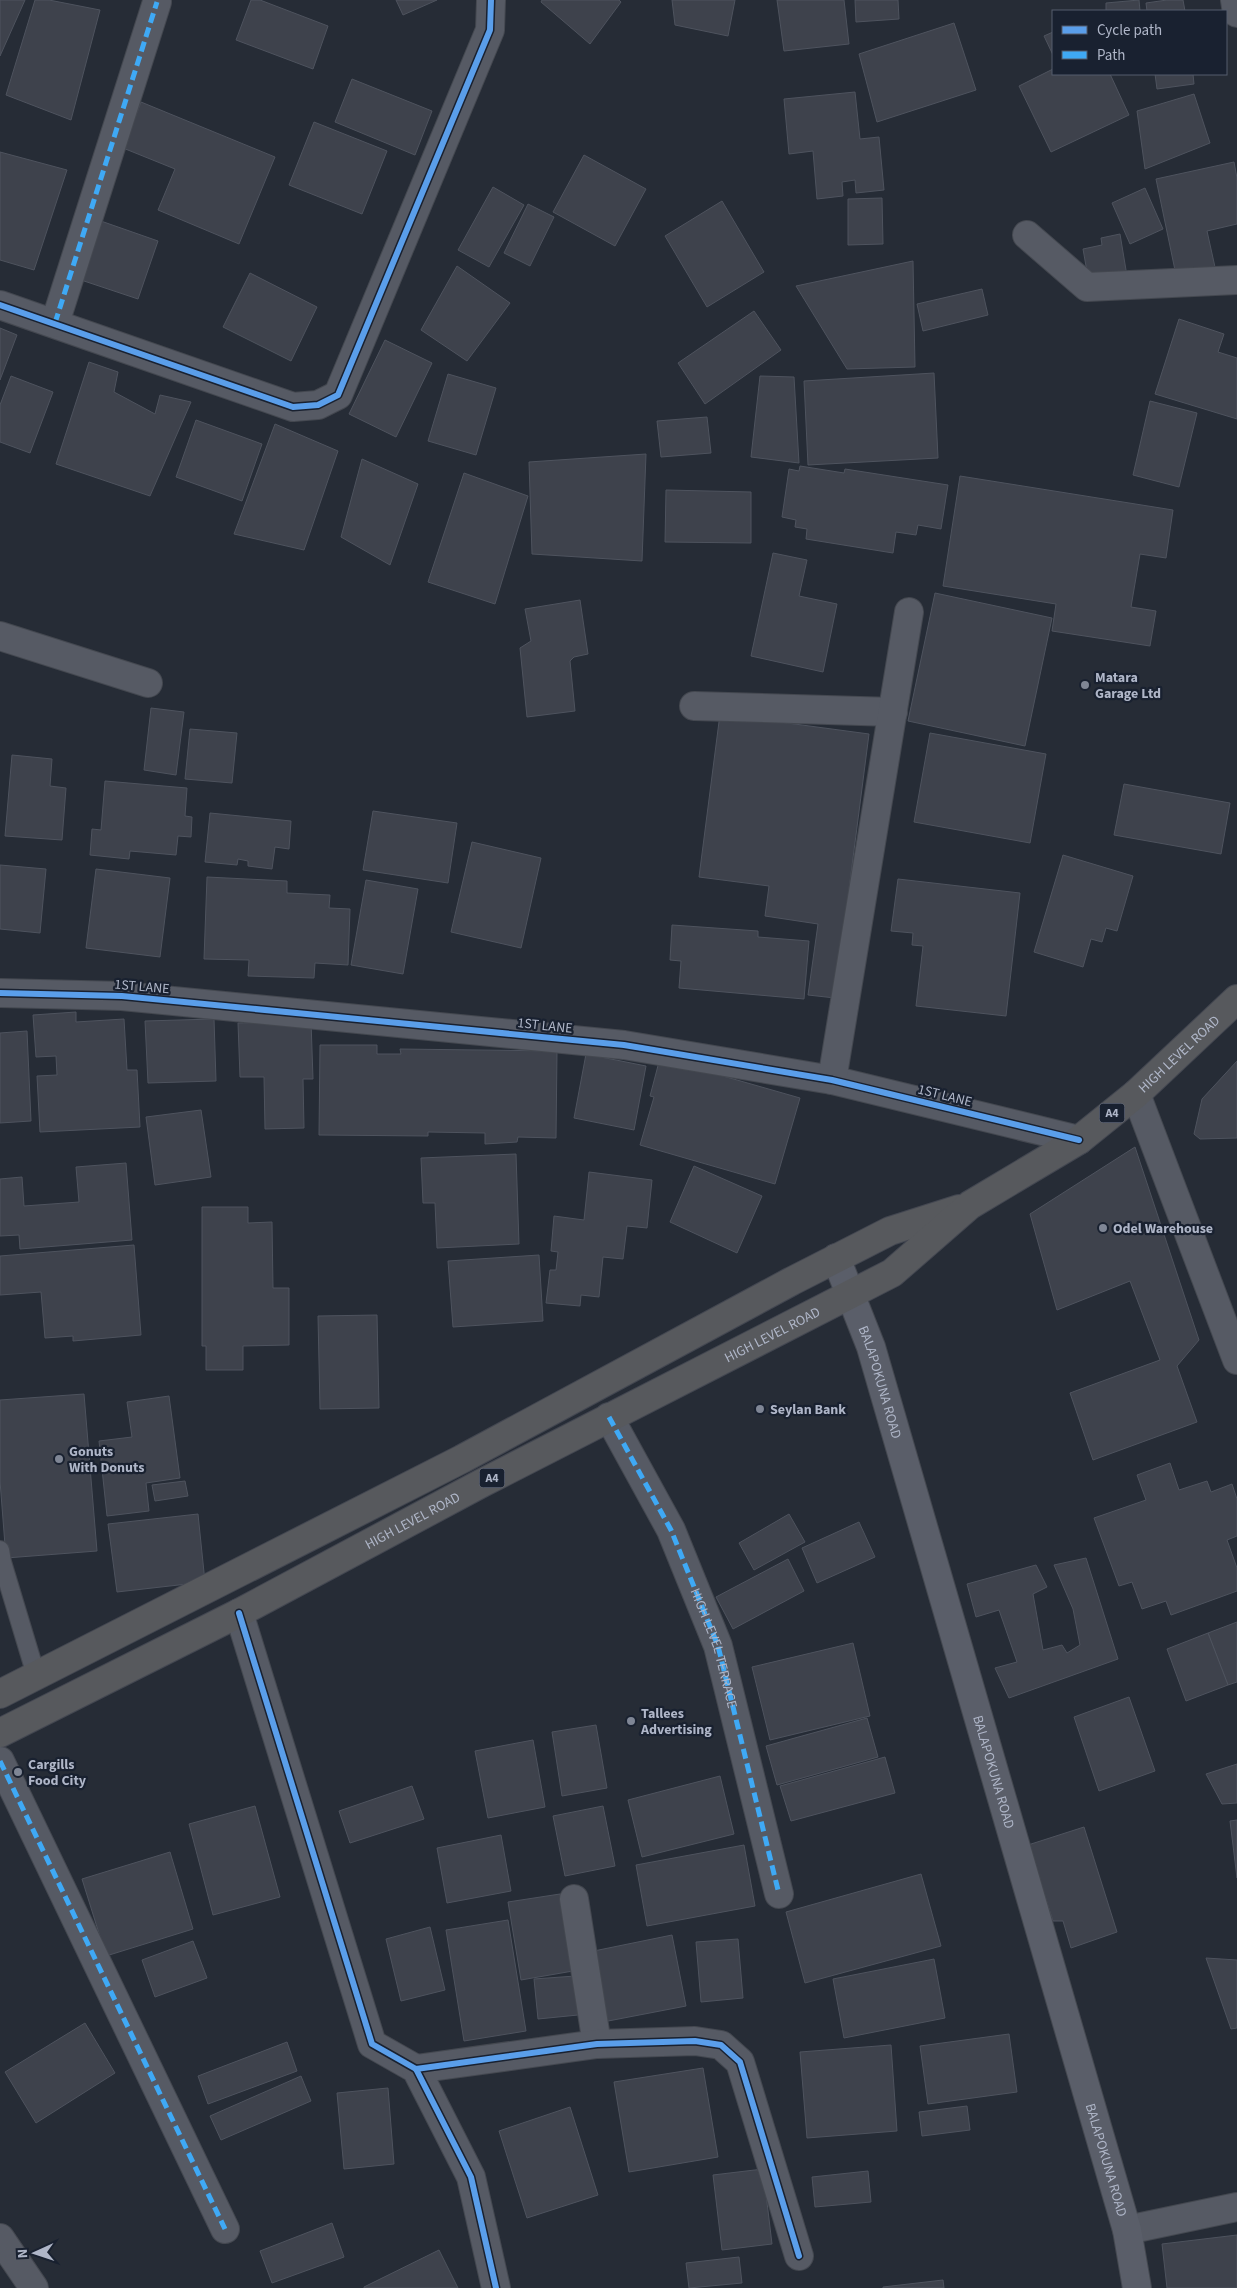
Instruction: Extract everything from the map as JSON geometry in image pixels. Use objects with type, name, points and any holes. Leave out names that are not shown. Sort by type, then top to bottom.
[{"type":"highway","name":"HIGH LEVEL ROAD","points":[[0,1733],[239,1612],[610,1417],[892,1273],[970,1205],[1079,1140],[1136,1094],[1237,998]]},
{"type":"highway","name":"HIGH LEVEL ROAD","points":[[0,1694],[462,1459],[836,1258],[890,1231],[970,1205]]},
{"type":"main road","name":"BALAPOKUNA ROAD","points":[[836,1258],[871,1347],[1127,2230],[1136,2288]]},
{"type":"street","points":[[0,305],[293,407],[318,405],[338,395],[490,30],[491,0]]},
{"type":"street","points":[[1234,0],[1237,13]]},
{"type":"street","points":[[55,323],[157,2]]},
{"type":"street","points":[[1027,235],[1087,287],[1237,280]]},
{"type":"street","points":[[832,1080],[909,612]]},
{"type":"street","points":[[0,636],[148,683]]},
{"type":"street","points":[[694,706],[893,712]]},
{"type":"street","name":"1ST LANE","points":[[0,993],[122,996],[624,1045],[832,1080],[1079,1140]]},
{"type":"street","points":[[1136,1094],[1237,1360]]},
{"type":"street","name":"HIGH LEVEL TERRACE","points":[[610,1417],[671,1530],[718,1646],[779,1894]]},
{"type":"street","points":[[239,1612],[372,2044],[416,2068],[471,2177],[496,2288]]},
{"type":"street","points":[[0,1761],[225,2230]]},
{"type":"street","points":[[574,1899],[597,2044]]},
{"type":"street","points":[[416,2068],[597,2044],[695,2041],[721,2046],[740,2062],[799,2256]]},
{"type":"street","points":[[1127,2230],[1237,2207]]},
{"type":"street","points":[[0,2238],[34,2288]]},
{"type":"lane","points":[[0,1550],[36,1675]]},
{"type":"building","points":[[0,0],[25,0],[0,56]]},
{"type":"building","points":[[35,0],[49,0],[100,10],[71,120],[6,95]]},
{"type":"building","points":[[251,0],[260,0],[328,26],[313,69],[236,40]]},
{"type":"building","points":[[396,0],[437,0],[403,15]]},
{"type":"building","points":[[542,0],[619,0],[621,2],[590,44],[541,2]]},
{"type":"building","points":[[672,0],[735,0],[728,36],[675,25]]},
{"type":"building","points":[[777,0],[844,0],[849,44],[784,51]]},
{"type":"building","points":[[855,0],[898,0],[899,19],[856,22]]},
{"type":"building","points":[[1139,0],[1140,10],[1106,10],[1106,3]]},
{"type":"building","points":[[1183,0],[1185,10],[1147,10],[1146,3]]},
{"type":"building","points":[[954,23],[976,90],[877,122],[859,54]]},
{"type":"building","points":[[1052,32],[1052,53],[1044,36]]},
{"type":"building","points":[[1052,70],[1052,75],[1110,75],[1129,115],[1051,152],[1019,86]]},
{"type":"building","points":[[1155,75],[1193,75],[1194,84],[1157,89]]},
{"type":"building","points":[[352,79],[432,111],[415,155],[335,122]]},
{"type":"building","points":[[855,92],[860,139],[879,137],[884,190],[856,193],[855,180],[842,182],[843,196],[817,199],[813,151],[789,154],[784,99]]},
{"type":"building","points":[[1194,94],[1210,143],[1145,169],[1137,111]]},
{"type":"building","points":[[141,102],[275,157],[239,244],[158,210],[175,169],[123,148]]},
{"type":"building","points":[[314,122],[387,151],[362,214],[289,185]]},
{"type":"building","points":[[0,152],[67,170],[34,270],[0,260]]},
{"type":"building","points":[[584,155],[646,189],[615,246],[553,212]]},
{"type":"building","points":[[1234,162],[1237,178],[1237,224],[1207,231],[1215,267],[1176,275],[1156,179]]},
{"type":"building","points":[[493,187],[524,205],[489,267],[458,250]]},
{"type":"building","points":[[1145,188],[1163,229],[1130,244],[1112,203]]},
{"type":"building","points":[[882,198],[883,244],[848,245],[848,199]]},
{"type":"building","points":[[722,201],[764,272],[707,307],[665,236]]},
{"type":"building","points":[[528,204],[554,217],[530,266],[504,253]]},
{"type":"building","points":[[98,220],[158,241],[138,299],[78,279]]},
{"type":"building","points":[[1120,234],[1127,276],[1089,283],[1083,249],[1102,245],[1101,238]]},
{"type":"building","points":[[913,261],[915,367],[847,369],[796,286]]},
{"type":"building","points":[[457,266],[510,303],[467,361],[421,330]]},
{"type":"building","points":[[250,273],[317,307],[291,361],[223,327]]},
{"type":"building","points":[[982,289],[988,315],[923,331],[917,304]]},
{"type":"building","points":[[754,311],[781,350],[705,404],[678,363]]},
{"type":"building","points":[[1179,319],[1224,334],[1218,352],[1237,358],[1237,419],[1155,394]]},
{"type":"building","points":[[0,328],[17,335],[0,380]]},
{"type":"building","points":[[385,340],[432,363],[396,437],[349,414]]},
{"type":"building","points":[[89,362],[118,372],[114,392],[155,414],[160,395],[191,402],[150,496],[56,464]]},
{"type":"building","points":[[934,373],[938,458],[808,465],[804,381]]},
{"type":"building","points":[[448,374],[496,388],[476,455],[428,441]]},
{"type":"building","points":[[11,376],[53,392],[30,453],[0,442],[0,405]]},
{"type":"building","points":[[760,376],[794,377],[799,463],[751,457]]},
{"type":"building","points":[[1150,401],[1197,413],[1179,487],[1133,475]]},
{"type":"building","points":[[707,417],[711,453],[661,457],[657,421]]},
{"type":"building","points":[[196,420],[262,444],[242,501],[176,477]]},
{"type":"building","points":[[275,424],[338,451],[304,550],[234,534]]},
{"type":"building","points":[[646,454],[642,561],[532,554],[529,462]]},
{"type":"building","points":[[362,459],[418,484],[390,565],[341,537]]},
{"type":"building","points":[[800,466],[844,473],[845,469],[948,485],[941,529],[918,525],[916,535],[896,532],[893,553],[806,539],[807,529],[795,527],[796,520],[782,517],[789,469],[799,471]]},
{"type":"building","points":[[464,473],[528,496],[495,604],[428,582]]},
{"type":"building","points":[[960,476],[1173,510],[1166,558],[1140,554],[1131,607],[1156,611],[1150,646],[1052,631],[1056,604],[943,586]]},
{"type":"building","points":[[666,490],[751,492],[751,543],[665,542]]},
{"type":"building","points":[[773,553],[807,560],[799,596],[837,604],[823,672],[751,656]]},
{"type":"building","points":[[935,593],[1052,618],[1025,746],[908,721]]},
{"type":"building","points":[[580,600],[588,654],[574,657],[570,661],[575,711],[527,717],[520,648],[531,641],[525,609]]},
{"type":"building","points":[[151,708],[184,712],[176,775],[144,770]]},
{"type":"building","points":[[720,714],[869,734],[835,998],[808,995],[818,924],[765,916],[769,886],[699,877]]},
{"type":"building","points":[[190,729],[237,733],[232,783],[185,779]]},
{"type":"building","points":[[930,733],[1046,754],[1030,843],[914,822]]},
{"type":"building","points":[[12,755],[52,759],[50,786],[66,788],[62,840],[5,836]]},
{"type":"building","points":[[105,781],[187,788],[185,816],[192,817],[191,837],[178,836],[176,855],[130,851],[129,859],[90,855],[92,829],[101,830]]},
{"type":"building","points":[[1124,784],[1230,803],[1221,854],[1114,835]]},
{"type":"building","points":[[373,811],[457,823],[448,883],[363,870]]},
{"type":"building","points":[[210,813],[291,821],[289,849],[275,847],[272,869],[248,866],[248,861],[238,859],[237,865],[205,862]]},
{"type":"building","points":[[472,842],[541,858],[521,948],[451,932]]},
{"type":"building","points":[[1063,855],[1133,876],[1117,931],[1106,928],[1102,942],[1091,939],[1083,967],[1034,952]]},
{"type":"building","points":[[0,865],[46,869],[40,933],[0,929]]},
{"type":"building","points":[[96,869],[170,878],[160,957],[86,948]]},
{"type":"building","points":[[207,877],[287,881],[287,893],[330,895],[329,908],[350,909],[348,965],[315,963],[314,978],[248,976],[249,960],[204,959]]},
{"type":"building","points":[[898,879],[1020,893],[1006,1016],[916,1006],[923,946],[912,945],[913,933],[891,931]]},
{"type":"building","points":[[366,880],[418,889],[403,974],[351,965]]},
{"type":"building","points":[[672,925],[758,931],[758,937],[809,941],[804,999],[679,988],[681,961],[670,960]]},
{"type":"building","points":[[76,1012],[76,1022],[124,1019],[127,1070],[137,1070],[140,1127],[40,1132],[37,1076],[57,1075],[56,1056],[36,1057],[33,1015]]},
{"type":"building","points":[[214,1019],[216,1081],[148,1083],[145,1021]]},
{"type":"building","points":[[311,1021],[313,1079],[303,1079],[304,1128],[265,1129],[264,1077],[240,1077],[238,1023]]},
{"type":"building","points":[[27,1031],[31,1121],[0,1123],[0,1033]]},
{"type":"building","points":[[320,1045],[377,1045],[377,1054],[401,1054],[400,1049],[557,1051],[556,1138],[518,1137],[517,1142],[485,1144],[485,1133],[428,1132],[428,1136],[319,1135]]},
{"type":"building","points":[[586,1054],[646,1066],[634,1130],[574,1118]]},
{"type":"building","points":[[660,1058],[800,1098],[775,1184],[640,1145],[654,1097],[650,1096]]},
{"type":"building","points":[[1237,1061],[1237,1138],[1200,1139],[1194,1134],[1202,1099]]},
{"type":"building","points":[[201,1110],[211,1177],[155,1185],[146,1117]]},
{"type":"building","points":[[1135,1147],[1199,1340],[1177,1366],[1197,1422],[1093,1460],[1070,1393],[1160,1360],[1130,1281],[1057,1310],[1030,1214]]},
{"type":"building","points":[[516,1154],[519,1244],[437,1248],[435,1203],[423,1203],[421,1158]]},
{"type":"building","points":[[126,1163],[132,1240],[20,1249],[19,1235],[0,1236],[0,1179],[22,1177],[24,1206],[79,1202],[76,1167]]},
{"type":"building","points":[[694,1166],[762,1196],[737,1253],[670,1222]]},
{"type":"building","points":[[589,1172],[652,1180],[647,1228],[627,1226],[623,1259],[603,1257],[599,1297],[581,1295],[580,1306],[546,1303],[550,1270],[556,1270],[558,1252],[551,1251],[554,1216],[584,1220]]},
{"type":"building","points":[[202,1207],[248,1207],[248,1223],[272,1222],[273,1288],[289,1288],[289,1345],[243,1346],[243,1370],[206,1370],[206,1346],[202,1346]]},
{"type":"building","points":[[134,1245],[141,1335],[73,1341],[73,1336],[45,1338],[41,1292],[0,1295],[0,1256]]},
{"type":"building","points":[[539,1255],[543,1321],[453,1327],[448,1261]]},
{"type":"building","points":[[377,1315],[379,1408],[320,1409],[318,1316]]},
{"type":"building","points":[[84,1394],[97,1551],[6,1558],[0,1481],[0,1400]]},
{"type":"building","points":[[169,1396],[180,1478],[146,1483],[149,1511],[107,1516],[99,1441],[132,1437],[127,1402]]},
{"type":"building","points":[[1170,1463],[1179,1490],[1207,1481],[1211,1492],[1232,1484],[1237,1499],[1237,1536],[1227,1540],[1237,1568],[1237,1591],[1171,1615],[1166,1601],[1142,1609],[1132,1582],[1119,1586],[1094,1518],[1146,1500],[1137,1475]]},
{"type":"building","points":[[185,1481],[188,1496],[155,1501],[152,1485]]},
{"type":"building","points":[[198,1514],[205,1582],[117,1592],[108,1524]]},
{"type":"building","points":[[789,1514],[805,1542],[754,1570],[739,1543]]},
{"type":"building","points":[[859,1522],[875,1557],[817,1583],[802,1548]]},
{"type":"building","points":[[1086,1558],[1118,1659],[1009,1698],[995,1668],[1017,1662],[999,1610],[976,1617],[967,1584],[1036,1565],[1047,1587],[1033,1594],[1043,1650],[1062,1645],[1067,1653],[1080,1645],[1073,1609],[1054,1565]]},
{"type":"building","points":[[788,1559],[804,1591],[733,1629],[716,1597]]},
{"type":"building","points":[[1237,1622],[1237,1682],[1228,1685],[1208,1633]]},
{"type":"building","points":[[1208,1633],[1228,1685],[1186,1701],[1167,1649]]},
{"type":"building","points":[[853,1643],[870,1716],[770,1740],[752,1667]]},
{"type":"building","points":[[1129,1697],[1155,1771],[1099,1791],[1074,1717]]},
{"type":"building","points":[[867,1718],[878,1757],[777,1785],[766,1746]]},
{"type":"building","points":[[596,1725],[607,1788],[562,1796],[552,1732]]},
{"type":"building","points":[[533,1740],[545,1807],[488,1818],[475,1751]]},
{"type":"building","points":[[885,1757],[895,1793],[791,1821],[780,1786]]},
{"type":"building","points":[[1237,1764],[1237,1803],[1222,1804],[1206,1774]]},
{"type":"building","points":[[720,1776],[734,1834],[642,1857],[628,1800]]},
{"type":"building","points":[[412,1786],[424,1819],[350,1843],[339,1811]]},
{"type":"building","points":[[255,1806],[280,1897],[213,1915],[189,1824]]},
{"type":"building","points":[[603,1806],[615,1866],[565,1876],[553,1816]]},
{"type":"building","points":[[1237,1820],[1237,1878],[1230,1821]]},
{"type":"building","points":[[1084,1827],[1117,1932],[1071,1948],[1063,1921],[1053,1921],[1028,1845]]},
{"type":"building","points":[[501,1835],[511,1891],[447,1903],[437,1848]]},
{"type":"building","points":[[744,1845],[755,1906],[647,1926],[636,1865]]},
{"type":"building","points":[[170,1852],[193,1929],[106,1956],[82,1879]]},
{"type":"building","points":[[921,1874],[941,1946],[805,1983],[786,1912]]},
{"type":"building","points":[[560,1894],[573,1971],[521,1980],[508,1902]]},
{"type":"building","points":[[508,1920],[526,2031],[464,2041],[446,1930]]},
{"type":"building","points":[[430,1927],[445,1990],[401,2001],[386,1939]]},
{"type":"building","points":[[672,1935],[686,2006],[603,2022],[589,1952]]},
{"type":"building","points":[[738,1939],[743,1998],[701,2002],[696,1942]]},
{"type":"building","points":[[193,1941],[207,1978],[155,1997],[142,1960]]},
{"type":"building","points":[[1206,1958],[1237,1960],[1237,2028],[1231,2029]]},
{"type":"building","points":[[934,1959],[945,2018],[844,2038],[833,1979]]},
{"type":"building","points":[[575,1976],[578,2015],[538,2019],[534,1979]]},
{"type":"building","points":[[85,2023],[115,2073],[36,2123],[5,2072]]},
{"type":"building","points":[[1009,2034],[1017,2092],[928,2104],[920,2046]]},
{"type":"building","points":[[287,2042],[297,2071],[208,2104],[198,2076]]},
{"type":"building","points":[[891,2045],[897,2131],[807,2138],[800,2052]]},
{"type":"building","points":[[703,2068],[718,2157],[629,2172],[614,2082]]},
{"type":"building","points":[[301,2076],[311,2101],[221,2140],[210,2116]]},
{"type":"building","points":[[388,2088],[394,2164],[344,2169],[337,2093]]},
{"type":"building","points":[[967,2106],[970,2130],[922,2136],[919,2112]]},
{"type":"building","points":[[570,2107],[598,2195],[527,2218],[499,2131]]},
{"type":"building","points":[[763,2169],[772,2244],[722,2250],[713,2175]]},
{"type":"building","points":[[868,2171],[871,2202],[815,2207],[812,2177]]},
{"type":"building","points":[[332,2223],[344,2257],[272,2283],[260,2251]]},
{"type":"building","points":[[1237,2235],[1237,2288],[1167,2288],[1162,2244]]},
{"type":"building","points":[[439,2250],[458,2288],[364,2288],[364,2287]]},
{"type":"building","points":[[739,2257],[742,2283],[689,2288],[686,2263]]},
{"type":"building","points":[[943,2280],[944,2288],[883,2288],[883,2287]]},
{"type":"marked path","points":[[55,323],[157,2]]},
{"type":"marked path","points":[[609,1417],[671,1530],[718,1646],[779,1894]]},
{"type":"marked path","points":[[0,1761],[225,2229]]},
{"type":"cycle path","points":[[0,305],[293,407],[318,405],[338,395],[490,30],[491,0]]},
{"type":"cycle path","points":[[0,993],[122,996],[624,1045],[832,1080],[1079,1140]]},
{"type":"cycle path","points":[[239,1613],[372,2044],[416,2069],[471,2177],[496,2288]]},
{"type":"cycle path","points":[[416,2069],[597,2044],[695,2041],[721,2045],[740,2062],[799,2256]]},
{"type":"place","name":"Matara Garage Ltd","points":[[1085,685]]},
{"type":"place","name":"Odel Warehouse","points":[[1103,1228]]},
{"type":"place","name":"Seylan Bank","points":[[760,1409]]},
{"type":"place","name":"Gonuts With Donuts","points":[[59,1459]]},
{"type":"place","name":"Tallees Advertising","points":[[631,1721]]},
{"type":"place","name":"Cargills Food City","points":[[18,1772]]}]
